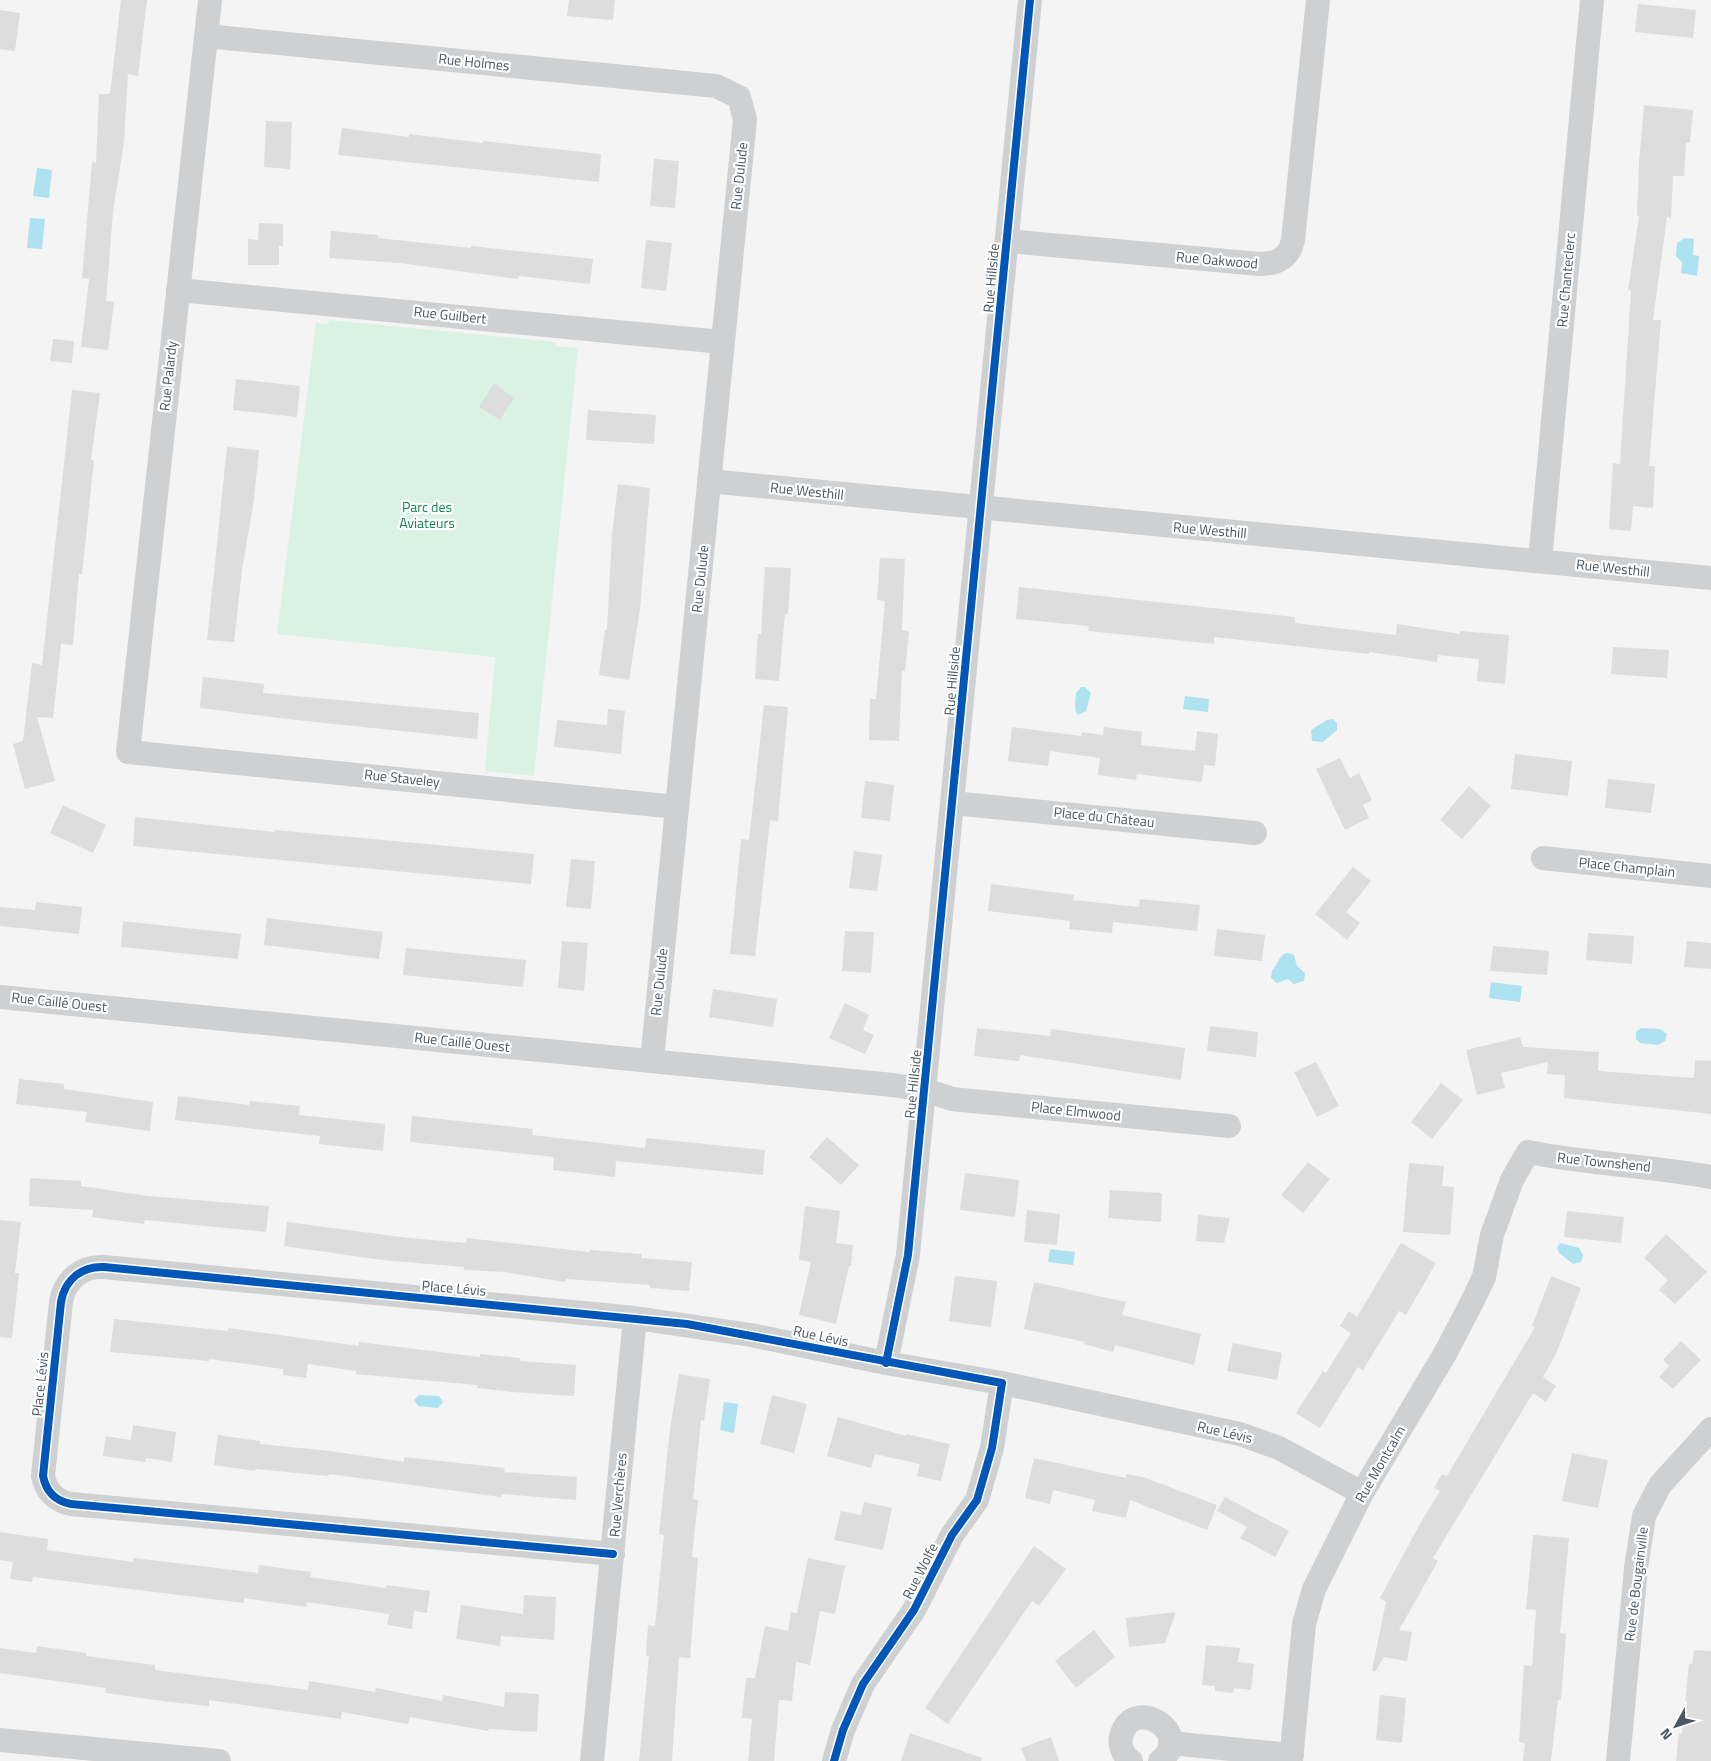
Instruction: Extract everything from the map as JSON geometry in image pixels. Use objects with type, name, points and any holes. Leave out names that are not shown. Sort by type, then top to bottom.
[{"type":"street","name":"Rue Palardy","points":[[128,752],[210,0]]},
{"type":"street","name":"Rue Hillside","points":[[886,1363],[908,1255],[1030,0]]},
{"type":"street","name":"Rue Oakwood","points":[[1007,241],[1259,264],[1276,263],[1286,256],[1293,240],[1318,0]]},
{"type":"street","name":"Rue Chanteclerc","points":[[1540,561],[1592,0]]},
{"type":"street","name":"Rue Holmes","points":[[206,36],[716,86],[738,97]]},
{"type":"street","name":"Rue Dulude","points":[[652,1061],[745,119],[738,97]]},
{"type":"street","name":"Rue Guilbert","points":[[178,290],[722,342]]},
{"type":"street","name":"Rue Westhill","points":[[709,481],[981,509],[1711,578]]},
{"type":"street","name":"Rue Staveley","points":[[128,752],[677,807]]},
{"type":"street","name":"Place du Château","points":[[953,803],[1255,833]]},
{"type":"street","name":"Place Champlain","points":[[1543,858],[1711,876]]},
{"type":"street","name":"Rue Caillé Ouest","points":[[0,996],[924,1090]]},
{"type":"street","name":"Place Elmwood","points":[[924,1090],[952,1099],[1229,1126]]},
{"type":"street","name":"Rue Townshend","points":[[1512,1180],[1528,1152],[1571,1160],[1668,1169],[1711,1177]]},
{"type":"street","name":"Rue Montcalm","points":[[1291,1758],[1306,1612],[1319,1578],[1362,1493],[1446,1352],[1473,1300],[1484,1277],[1492,1235],[1512,1180]]},
{"type":"street","name":"Place Lévis","points":[[612,1554],[71,1504],[59,1500],[50,1493],[44,1482],[43,1464],[62,1295],[73,1278],[90,1268],[104,1267],[635,1318]]},
{"type":"street","name":"Rue Lévis","points":[[635,1318],[751,1334],[886,1363],[1002,1383],[1253,1438],[1279,1448],[1362,1493]]},
{"type":"street","name":"Rue Verchères","points":[[592,1761],[635,1318]]},
{"type":"street","name":"Rue Wolfe","points":[[834,1761],[843,1730],[863,1684],[914,1610],[952,1535],[977,1500],[992,1448],[1002,1383]]},
{"type":"street","name":"Rue de Bougainville","points":[[1618,1761],[1636,1568],[1644,1516],[1660,1485],[1711,1429]]},
{"type":"street","points":[[1131,1761],[1122,1751],[1122,1735],[1125,1728],[1138,1718],[1146,1717],[1160,1722],[1169,1735],[1165,1752],[1291,1758]]},
{"type":"street","points":[[11,1747],[219,1761]]},
{"type":"green space","name":"Parc des Aviateurs","points":[[329,320],[556,342],[556,346],[578,348],[534,776],[485,771],[495,657],[277,634],[316,323],[328,324]]},
{"type":"water","points":[[37,168],[52,170],[49,198],[33,196]]},
{"type":"water","points":[[30,218],[45,219],[42,249],[27,248]]},
{"type":"water","points":[[1685,238],[1694,239],[1693,255],[1699,256],[1697,276],[1681,273],[1682,262],[1676,256],[1677,243]]},
{"type":"water","points":[[1081,687],[1085,687],[1091,693],[1086,711],[1078,715],[1075,707],[1076,693]]},
{"type":"water","points":[[1185,696],[1209,699],[1208,712],[1183,709]]},
{"type":"water","points":[[1333,719],[1337,723],[1337,730],[1323,742],[1312,741],[1311,730],[1327,720]]},
{"type":"water","points":[[1287,953],[1294,955],[1297,966],[1305,973],[1304,981],[1294,984],[1288,979],[1277,983],[1271,978],[1272,971],[1278,960]]},
{"type":"water","points":[[1491,982],[1522,986],[1520,1002],[1489,998]]},
{"type":"water","points":[[1641,1028],[1660,1029],[1667,1034],[1665,1041],[1658,1045],[1640,1043],[1636,1039],[1636,1032]]},
{"type":"water","points":[[1560,1243],[1579,1248],[1583,1255],[1581,1262],[1573,1264],[1559,1253],[1557,1248]]},
{"type":"water","points":[[1050,1249],[1075,1252],[1073,1265],[1048,1262]]},
{"type":"water","points":[[419,1395],[439,1396],[443,1402],[438,1408],[418,1406],[414,1400]]},
{"type":"water","points":[[724,1402],[738,1404],[734,1433],[720,1430]]},
{"type":"building","points":[[121,0],[147,0],[138,76],[128,74],[124,142],[113,212],[106,301],[114,302],[108,350],[81,347],[89,279],[82,278],[92,162],[96,163],[99,94],[110,94]]},
{"type":"building","points":[[569,0],[615,0],[613,20],[567,16]]},
{"type":"building","points":[[1638,4],[1696,10],[1693,38],[1635,32]]},
{"type":"building","points":[[0,10],[20,13],[15,51],[0,49]]},
{"type":"building","points":[[1644,105],[1693,110],[1690,143],[1686,143],[1684,176],[1673,176],[1671,218],[1667,217],[1653,320],[1661,320],[1649,466],[1655,466],[1653,508],[1633,506],[1631,531],[1609,529],[1613,463],[1620,464],[1631,291],[1628,290],[1639,216],[1637,216],[1639,163]]},
{"type":"building","points":[[266,121],[292,122],[290,169],[264,167]]},
{"type":"building","points":[[342,128],[409,137],[409,134],[601,154],[599,182],[338,155]]},
{"type":"building","points":[[654,159],[679,161],[675,208],[650,206]]},
{"type":"building","points":[[259,223],[283,224],[283,246],[279,246],[279,265],[248,265],[248,239],[258,240]]},
{"type":"building","points":[[331,231],[378,235],[378,238],[471,248],[471,246],[593,259],[590,284],[519,276],[518,279],[400,263],[329,258]]},
{"type":"building","points":[[646,240],[672,243],[666,291],[641,288]]},
{"type":"building","points":[[53,339],[74,341],[72,363],[50,361]]},
{"type":"building","points":[[236,379],[300,386],[297,417],[233,410]]},
{"type":"building","points":[[494,383],[514,398],[500,420],[479,407]]},
{"type":"building","points":[[72,390],[100,393],[91,460],[94,460],[82,575],[79,574],[73,645],[61,644],[53,718],[37,717],[55,781],[25,789],[13,744],[23,741],[32,663],[42,665]]},
{"type":"building","points":[[588,410],[656,415],[654,444],[586,440]]},
{"type":"building","points":[[227,447],[259,450],[234,642],[207,640]]},
{"type":"building","points":[[618,484],[650,488],[640,609],[629,680],[599,675],[605,630],[607,630],[612,534]]},
{"type":"building","points":[[880,558],[905,559],[902,630],[909,631],[905,671],[902,671],[899,741],[869,740],[870,699],[876,699],[885,601],[877,600]]},
{"type":"building","points":[[765,567],[791,568],[788,614],[785,614],[779,681],[755,679],[758,634],[761,634]]},
{"type":"building","points":[[1019,587],[1295,617],[1295,623],[1396,635],[1397,624],[1460,634],[1460,631],[1509,635],[1505,684],[1477,681],[1479,659],[1438,655],[1437,662],[1369,652],[1369,654],[1214,637],[1214,644],[1088,631],[1089,626],[1016,619]]},
{"type":"building","points":[[1613,647],[1669,650],[1667,678],[1611,674]]},
{"type":"building","points":[[203,677],[264,684],[263,693],[479,713],[477,739],[200,708]]},
{"type":"building","points":[[764,705],[788,707],[778,821],[770,820],[755,956],[730,954],[741,839],[749,840]]},
{"type":"building","points":[[608,709],[625,711],[621,754],[554,747],[557,720],[607,725]]},
{"type":"building","points":[[1012,727],[1081,736],[1082,732],[1103,735],[1104,727],[1142,732],[1141,745],[1195,751],[1197,731],[1218,734],[1215,766],[1204,765],[1202,782],[1137,774],[1136,780],[1098,775],[1100,758],[1050,751],[1048,766],[1008,761]]},
{"type":"building","points":[[1515,754],[1572,761],[1568,796],[1511,789]]},
{"type":"building","points":[[1340,758],[1350,778],[1359,773],[1372,800],[1363,805],[1369,818],[1345,830],[1316,769]]},
{"type":"building","points":[[1608,779],[1655,784],[1651,813],[1605,808]]},
{"type":"building","points":[[865,781],[894,785],[890,821],[861,818]]},
{"type":"building","points":[[1469,786],[1491,806],[1462,839],[1440,820]]},
{"type":"building","points":[[63,805],[106,825],[93,853],[50,833]]},
{"type":"building","points":[[135,817],[275,832],[275,830],[534,854],[531,884],[133,846]]},
{"type":"building","points":[[854,851],[882,855],[877,891],[849,888]]},
{"type":"building","points":[[571,859],[595,861],[591,909],[566,907]]},
{"type":"building","points":[[1353,867],[1371,881],[1346,912],[1360,923],[1347,940],[1315,914]]},
{"type":"building","points":[[991,884],[1074,895],[1073,900],[1139,907],[1140,899],[1200,905],[1197,931],[1113,922],[1112,933],[1069,929],[1070,921],[988,911]]},
{"type":"building","points":[[36,902],[82,907],[79,934],[0,926],[0,907],[35,910]]},
{"type":"building","points":[[267,918],[383,932],[379,959],[264,945]]},
{"type":"building","points":[[123,921],[241,934],[238,959],[121,947]]},
{"type":"building","points":[[1217,929],[1265,935],[1262,961],[1214,956]]},
{"type":"building","points":[[845,931],[874,932],[871,973],[842,971]]},
{"type":"building","points":[[1588,933],[1634,936],[1632,964],[1586,960]]},
{"type":"building","points":[[562,941],[588,943],[584,991],[558,988]]},
{"type":"building","points":[[1687,941],[1711,943],[1711,969],[1684,967]]},
{"type":"building","points":[[1493,946],[1549,951],[1547,975],[1490,971]]},
{"type":"building","points":[[406,948],[526,960],[523,987],[403,975]]},
{"type":"building","points":[[713,989],[777,999],[773,1027],[709,1017]]},
{"type":"building","points":[[845,1003],[869,1015],[863,1030],[874,1035],[865,1054],[829,1038]]},
{"type":"building","points":[[1210,1026],[1258,1032],[1256,1057],[1207,1051]]},
{"type":"building","points":[[977,1028],[1050,1036],[1051,1029],[1185,1048],[1181,1080],[1020,1055],[1019,1061],[974,1056]]},
{"type":"building","points":[[1520,1037],[1523,1047],[1599,1052],[1598,1071],[1694,1078],[1695,1060],[1711,1061],[1711,1114],[1564,1098],[1565,1075],[1547,1074],[1548,1062],[1501,1073],[1505,1088],[1477,1095],[1466,1050]]},
{"type":"building","points":[[1316,1062],[1339,1106],[1317,1117],[1294,1072]]},
{"type":"building","points":[[19,1079],[64,1084],[64,1089],[153,1102],[150,1131],[85,1122],[87,1112],[16,1104]]},
{"type":"building","points":[[1441,1083],[1463,1100],[1432,1139],[1411,1122]]},
{"type":"building","points":[[178,1096],[249,1105],[250,1101],[300,1106],[299,1115],[385,1124],[383,1151],[319,1144],[320,1136],[175,1120]]},
{"type":"building","points":[[412,1116],[533,1129],[532,1135],[645,1148],[646,1138],[765,1150],[763,1175],[616,1161],[615,1177],[553,1170],[554,1157],[410,1142]]},
{"type":"building","points":[[827,1137],[859,1165],[841,1185],[809,1157]]},
{"type":"building","points":[[1308,1162],[1330,1179],[1303,1213],[1281,1195]]},
{"type":"building","points":[[1409,1163],[1444,1166],[1442,1186],[1454,1187],[1450,1235],[1403,1232]]},
{"type":"building","points":[[965,1173],[1019,1180],[1015,1217],[960,1210]]},
{"type":"building","points":[[30,1178],[81,1181],[81,1186],[148,1196],[269,1206],[266,1232],[145,1220],[144,1224],[92,1217],[93,1210],[29,1206]]},
{"type":"building","points":[[1110,1190],[1162,1193],[1161,1222],[1108,1218]]},
{"type":"building","points":[[805,1206],[840,1211],[836,1243],[853,1245],[851,1266],[849,1266],[836,1324],[799,1315],[811,1262],[799,1260]]},
{"type":"building","points":[[1027,1210],[1060,1214],[1057,1245],[1024,1242]]},
{"type":"building","points":[[1567,1211],[1624,1217],[1621,1243],[1564,1237]]},
{"type":"building","points":[[1198,1215],[1230,1218],[1224,1243],[1196,1241]]},
{"type":"building","points":[[0,1220],[21,1222],[15,1273],[19,1273],[12,1338],[0,1337]]},
{"type":"building","points":[[287,1222],[409,1238],[466,1243],[467,1238],[590,1252],[590,1250],[642,1254],[641,1258],[692,1262],[689,1291],[650,1288],[650,1285],[566,1279],[565,1282],[505,1272],[464,1270],[464,1267],[382,1260],[284,1246]]},
{"type":"building","points":[[1666,1234],[1707,1272],[1675,1304],[1659,1290],[1668,1280],[1644,1258]]},
{"type":"building","points":[[1401,1243],[1436,1263],[1406,1315],[1399,1311],[1363,1370],[1358,1367],[1320,1428],[1296,1413],[1323,1371],[1326,1373],[1351,1333],[1340,1326],[1349,1311],[1357,1317]]},
{"type":"building","points":[[955,1276],[997,1281],[991,1327],[949,1321]]},
{"type":"building","points":[[1551,1276],[1581,1288],[1556,1354],[1543,1377],[1556,1386],[1546,1402],[1533,1393],[1433,1558],[1438,1561],[1399,1630],[1412,1632],[1407,1661],[1384,1657],[1375,1672],[1372,1670],[1386,1602],[1380,1598],[1440,1491],[1434,1488],[1442,1474],[1447,1476],[1535,1327],[1532,1326]]},
{"type":"building","points":[[1034,1282],[1126,1302],[1122,1315],[1201,1334],[1194,1365],[1115,1345],[1113,1352],[1084,1344],[1085,1342],[1024,1329]]},
{"type":"building","points":[[114,1319],[228,1331],[228,1328],[359,1346],[359,1342],[480,1357],[480,1354],[520,1358],[520,1361],[576,1365],[574,1396],[512,1392],[477,1388],[477,1385],[356,1374],[356,1371],[308,1364],[306,1378],[283,1375],[283,1369],[209,1359],[209,1361],[110,1352]]},
{"type":"building","points":[[1681,1341],[1701,1360],[1673,1389],[1659,1377],[1669,1366],[1663,1360]]},
{"type":"building","points":[[1233,1343],[1282,1353],[1277,1380],[1227,1371]]},
{"type":"building","points":[[679,1374],[710,1379],[704,1421],[701,1420],[693,1499],[698,1500],[692,1557],[698,1558],[690,1658],[679,1657],[672,1761],[639,1761],[649,1656],[646,1656],[648,1625],[655,1626],[664,1535],[659,1534],[670,1429]]},
{"type":"building","points":[[772,1395],[807,1404],[794,1453],[760,1444]]},
{"type":"building","points":[[838,1417],[906,1436],[906,1434],[950,1444],[941,1481],[917,1476],[920,1464],[875,1454],[871,1468],[827,1456]]},
{"type":"building","points":[[133,1425],[176,1432],[172,1462],[146,1458],[145,1462],[103,1456],[106,1436],[131,1440]]},
{"type":"building","points":[[218,1435],[260,1441],[260,1444],[331,1451],[404,1462],[404,1457],[505,1468],[504,1472],[577,1477],[576,1500],[502,1494],[501,1497],[329,1474],[328,1476],[256,1469],[255,1471],[214,1465]]},
{"type":"building","points":[[1572,1453],[1608,1460],[1598,1508],[1562,1501]]},
{"type":"building","points":[[1034,1458],[1126,1478],[1126,1474],[1143,1477],[1217,1505],[1207,1530],[1130,1500],[1126,1518],[1092,1511],[1095,1500],[1053,1490],[1050,1504],[1025,1498]]},
{"type":"building","points":[[1225,1497],[1289,1531],[1275,1557],[1240,1538],[1247,1527],[1217,1511]]},
{"type":"building","points":[[864,1502],[892,1508],[883,1550],[834,1540],[841,1511],[861,1515]]},
{"type":"building","points":[[0,1532],[48,1539],[47,1550],[133,1562],[134,1558],[258,1573],[259,1565],[311,1572],[310,1577],[386,1588],[387,1585],[430,1591],[427,1613],[414,1611],[412,1629],[387,1625],[389,1614],[307,1602],[306,1607],[244,1598],[244,1603],[33,1577],[32,1582],[10,1579],[13,1562],[0,1560]]},
{"type":"building","points":[[1533,1535],[1569,1538],[1560,1633],[1566,1634],[1561,1700],[1558,1700],[1551,1761],[1523,1761],[1525,1743],[1519,1742],[1524,1665],[1532,1666],[1536,1610],[1526,1609]]},
{"type":"building","points":[[1034,1546],[1066,1569],[1039,1606],[1032,1601],[948,1724],[925,1708]]},
{"type":"building","points":[[808,1558],[845,1566],[835,1614],[820,1611],[810,1665],[796,1662],[792,1701],[779,1700],[774,1761],[748,1761],[752,1719],[742,1718],[746,1678],[755,1678],[765,1626],[788,1631],[791,1612],[797,1613]]},
{"type":"building","points":[[524,1595],[556,1597],[554,1640],[501,1636],[500,1646],[456,1639],[461,1605],[523,1614]]},
{"type":"building","points":[[1176,1612],[1165,1643],[1129,1647],[1126,1618]]},
{"type":"building","points":[[1094,1630],[1115,1657],[1076,1688],[1055,1661]]},
{"type":"building","points":[[1206,1645],[1240,1648],[1238,1662],[1254,1664],[1251,1690],[1234,1688],[1233,1693],[1215,1691],[1215,1686],[1202,1685]]},
{"type":"building","points":[[37,1646],[86,1653],[86,1656],[155,1665],[155,1670],[308,1690],[309,1681],[375,1692],[376,1688],[442,1701],[443,1695],[504,1707],[505,1692],[539,1694],[537,1732],[489,1729],[488,1731],[410,1717],[408,1724],[342,1712],[341,1719],[209,1700],[209,1706],[170,1702],[105,1693],[106,1688],[0,1673],[0,1648],[36,1653]]},
{"type":"building","points":[[1694,1650],[1711,1651],[1711,1761],[1676,1761],[1679,1733],[1682,1733],[1689,1664],[1692,1664]]},
{"type":"building","points":[[1380,1695],[1406,1698],[1402,1743],[1376,1740]]},
{"type":"building","points":[[910,1733],[982,1758],[981,1761],[901,1761]]},
{"type":"building","points":[[1051,1737],[1059,1761],[1026,1761],[1021,1748]]},
{"type":"cycle path","points":[[886,1363],[908,1255],[1030,0]]},
{"type":"cycle path","points":[[613,1554],[65,1503],[49,1491],[43,1476],[61,1302],[66,1287],[82,1272],[96,1267],[104,1267],[687,1324],[1002,1383],[992,1448],[977,1500],[952,1535],[914,1610],[863,1684],[843,1730],[834,1761]]}]
